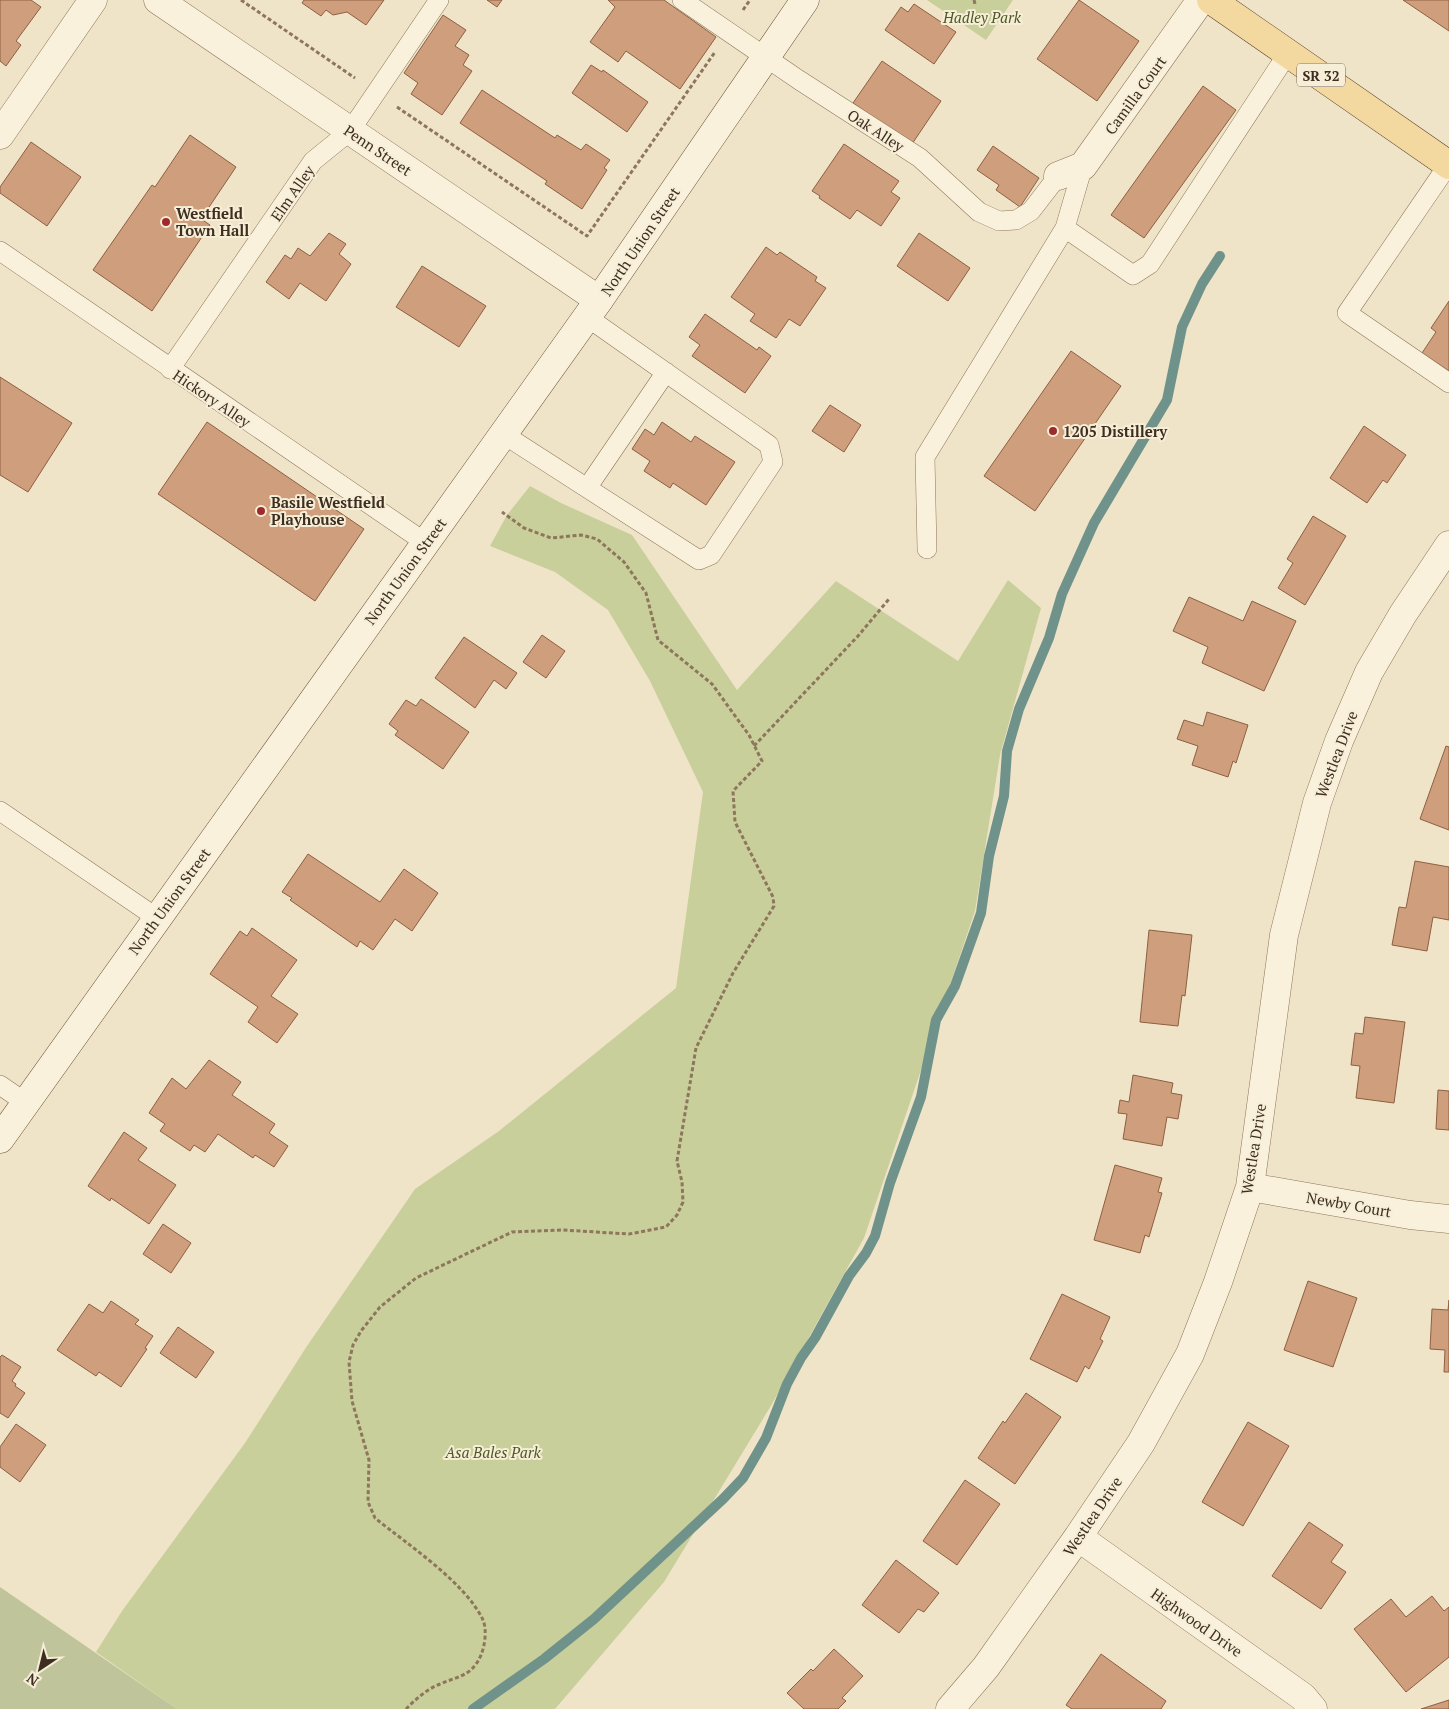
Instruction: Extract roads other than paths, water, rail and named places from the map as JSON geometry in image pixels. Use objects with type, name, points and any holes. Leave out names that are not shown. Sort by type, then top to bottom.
[{"type":"main road","name":"SR 32","points":[[1211,0],[1449,165]]},
{"type":"street","points":[[0,135],[93,0]]},
{"type":"street","name":"Penn Street","points":[[158,0],[350,131],[593,308]]},
{"type":"street","name":"North Union Street","points":[[0,1139],[504,434],[805,0]]},
{"type":"street","name":"Camilla Court","points":[[1083,166],[1201,0]]},
{"type":"street","points":[[1058,176],[1083,166]]},
{"type":"street","name":"Westlea Drive","points":[[950,1709],[986,1667],[1078,1537],[1141,1443],[1190,1354],[1218,1282],[1250,1186],[1284,935],[1317,802],[1339,741],[1369,672],[1403,614],[1449,545]]},
{"type":"street","name":"Newby Court","points":[[1250,1186],[1410,1215],[1449,1219]]},
{"type":"street","name":"Highwood Drive","points":[[1078,1537],[1302,1697],[1313,1709]]},
{"type":"lane","name":"Elm Alley","points":[[170,369],[313,161],[350,131],[439,0]]},
{"type":"lane","name":"Oak Alley","points":[[682,0],[920,158],[979,212],[999,221],[1016,220],[1031,211],[1058,176]]},
{"type":"lane","points":[[1066,228],[1133,276],[1150,264],[1288,53]]},
{"type":"lane","points":[[1449,165],[1347,312],[1449,382]]},
{"type":"lane","points":[[927,549],[926,457],[1066,228],[1083,166]]},
{"type":"lane","name":"Hickory Alley","points":[[0,251],[426,543]]},
{"type":"lane","points":[[504,434],[699,560],[711,555],[772,462],[769,445],[666,372],[593,308]]},
{"type":"lane","points":[[587,488],[666,372]]},
{"type":"lane","points":[[0,811],[157,918]]},
{"type":"lane","points":[[0,1084],[26,1103]]},
{"type":"waterway","points":[[473,1709],[544,1659],[594,1619],[723,1499],[743,1478],[766,1438],[787,1384],[801,1358],[815,1338],[849,1276],[866,1253],[875,1236],[890,1183],[921,1097],[936,1020],[955,986],[981,913],[989,856],[1004,796],[1007,751],[1019,709],[1049,638],[1062,594],[1094,523],[1167,400],[1182,327],[1202,284],[1220,256]]},
{"type":"place","name":"Westfield Town Hall","points":[[166,222]]},
{"type":"place","name":"1205 Distillery","points":[[1053,431]]},
{"type":"place","name":"Basile Westfield Playhouse","points":[[261,511]]},
{"type":"park label","name":"Hadley Park","points":[[982,17]]},
{"type":"park label","name":"Asa Bales Park","points":[[493,1452]]}]
